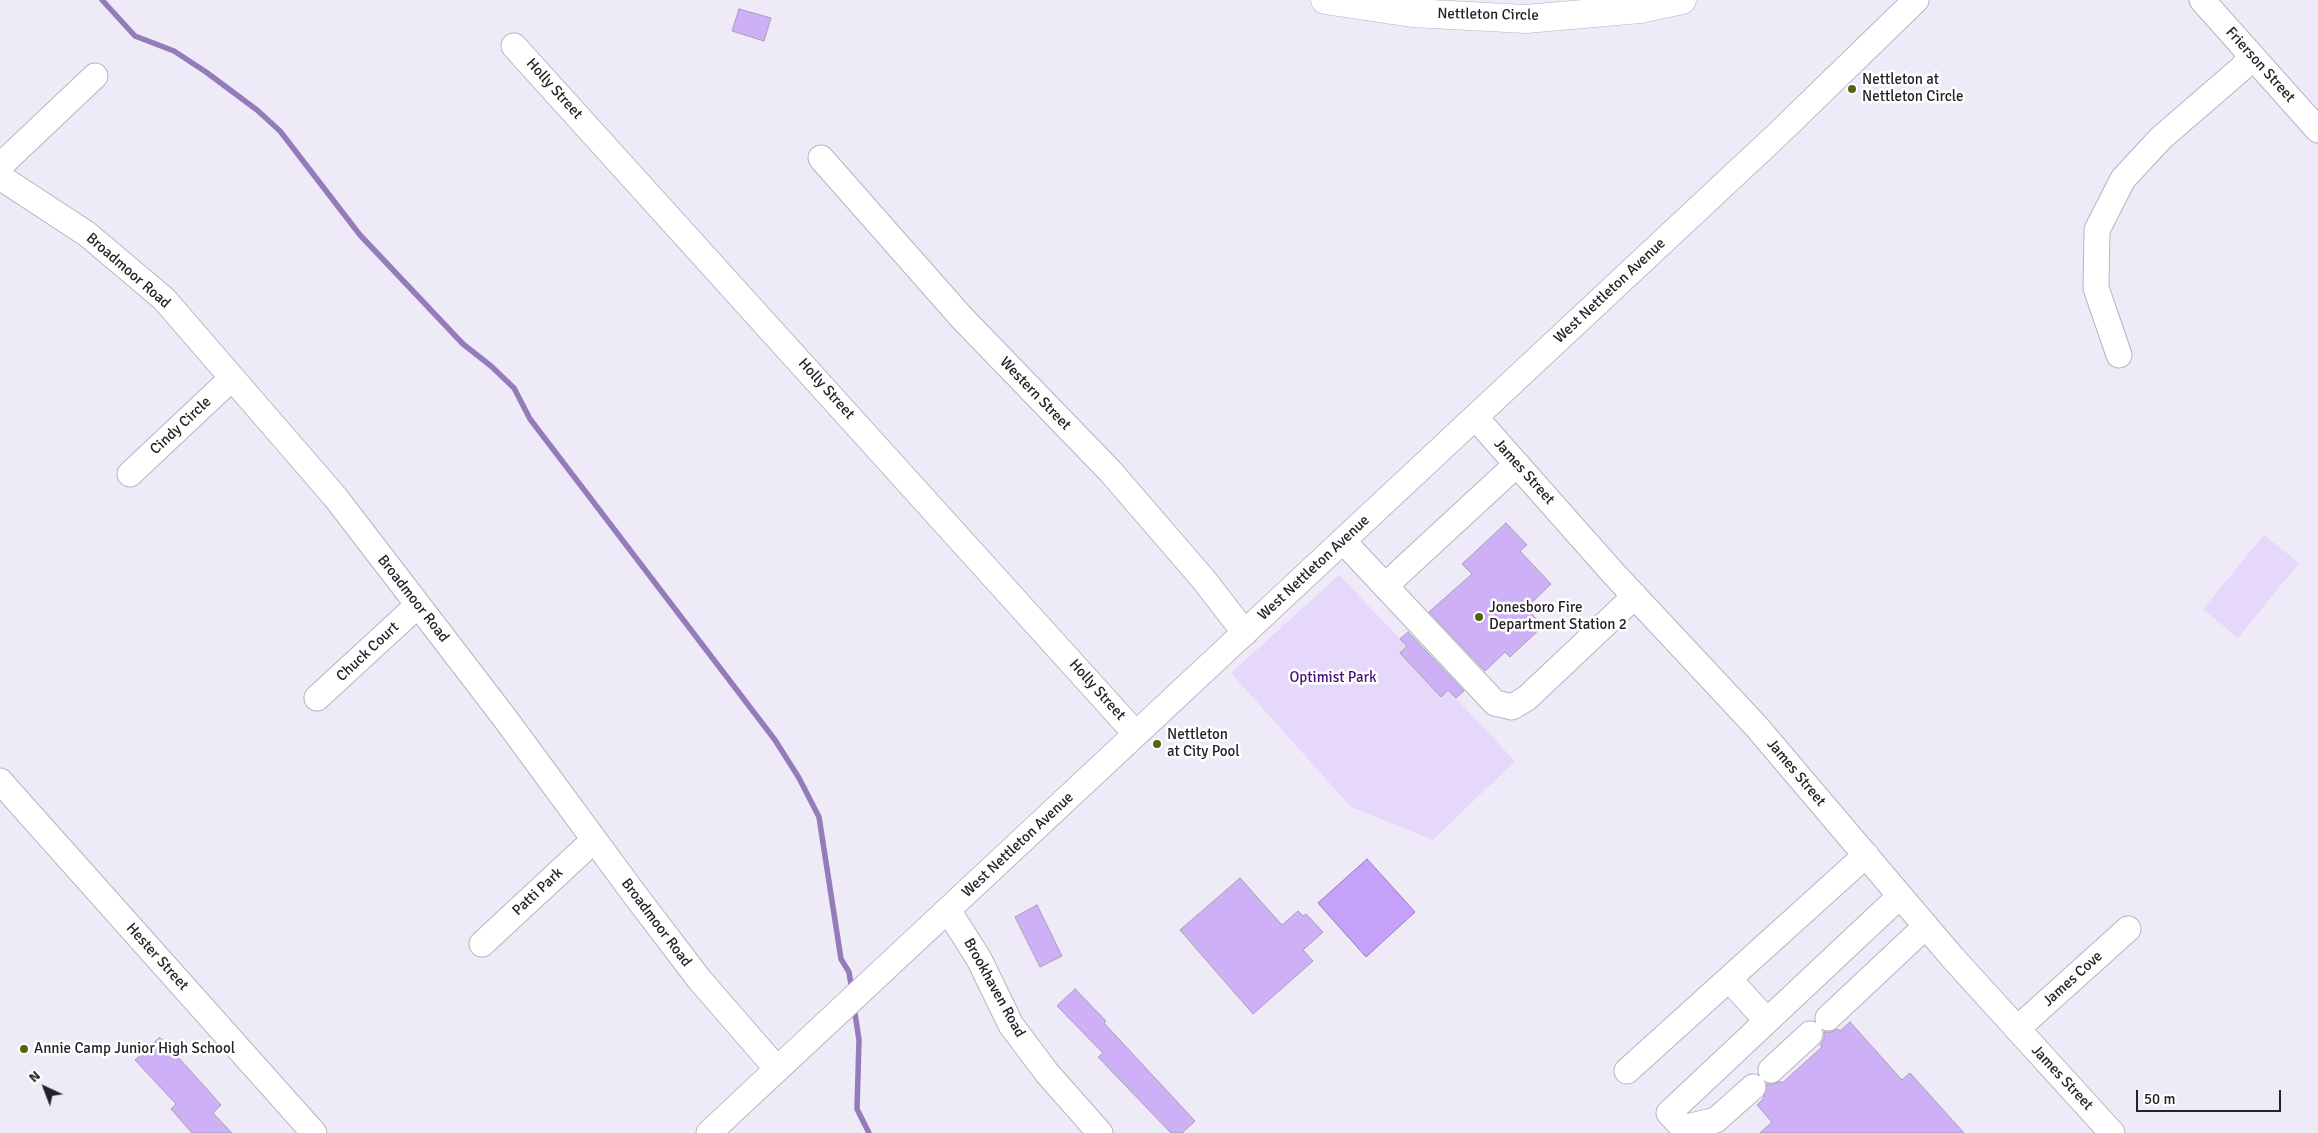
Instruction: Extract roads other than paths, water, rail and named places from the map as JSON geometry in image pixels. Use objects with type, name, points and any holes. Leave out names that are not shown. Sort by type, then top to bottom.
[{"type":"main road","name":"Nettleton Circle","points":[[1325,0],[1412,13],[1526,19],[1640,8],[1682,0]]},
{"type":"street","name":"West Nettleton Avenue","points":[[708,1133],[1777,135],[1896,10],[1916,0]]},
{"type":"street","name":"Frierson Street","points":[[2202,0],[2318,130]]},
{"type":"street","name":"Holly Street","points":[[514,46],[1136,734]]},
{"type":"street","points":[[2119,355],[2096,288],[2097,230],[2123,179],[2161,138],[2242,68],[2252,56]]},
{"type":"street","points":[[0,166],[95,76]]},
{"type":"street","name":"Western Street","points":[[821,158],[962,318],[1110,471],[1198,573],[1245,633]]},
{"type":"street","name":"Broadmoor Road","points":[[0,176],[87,234],[164,299],[336,498],[699,979],[777,1069]]},
{"type":"street","name":"Cindy Circle","points":[[130,474],[232,378]]},
{"type":"street","name":"James Street","points":[[1475,417],[1635,596],[1756,726],[1926,926],[2017,1030],[2112,1133]]},
{"type":"street","points":[[1385,586],[1517,464]]},
{"type":"street","points":[[1343,541],[1495,703],[1512,707],[1528,698],[1635,596]]},
{"type":"street","name":"Chuck Court","points":[[317,698],[418,605]]},
{"type":"street","name":"Hester Street","points":[[0,781],[314,1133]]},
{"type":"street","name":"Patti Park","points":[[482,944],[594,840]]},
{"type":"street","points":[[1627,1071],[1866,855]]},
{"type":"street","points":[[1753,1087],[1716,1120],[1683,1128],[1669,1113],[1900,896]]},
{"type":"street","name":"Brookhaven Road","points":[[948,910],[978,959],[1011,1025],[1047,1073],[1100,1133]]},
{"type":"street","points":[[1771,1070],[1926,926]]},
{"type":"street","name":"James Cove","points":[[2017,1030],[2128,929]]},
{"type":"street","points":[[1729,979],[1767,1021]]},
{"type":"waterway","points":[[102,0],[135,36],[174,51],[257,110],[280,131],[360,235],[463,344],[491,366],[514,388],[530,419],[775,740],[799,778],[819,817],[841,959],[849,972],[852,991]]},
{"type":"waterway","points":[[854,1007],[859,1040],[857,1109],[869,1133]]},
{"type":"place","name":"Nettleton at Nettleton Circle","points":[[1852,89]]},
{"type":"place","name":"Jonesboro Fire Department Station 2","points":[[1479,617]]},
{"type":"place","name":"Nettleton at City Pool","points":[[1157,744]]},
{"type":"place","name":"Annie Camp Junior High School","points":[[24,1049]]},
{"type":"park label","name":"Optimist Park","points":[[1333,678]]}]
